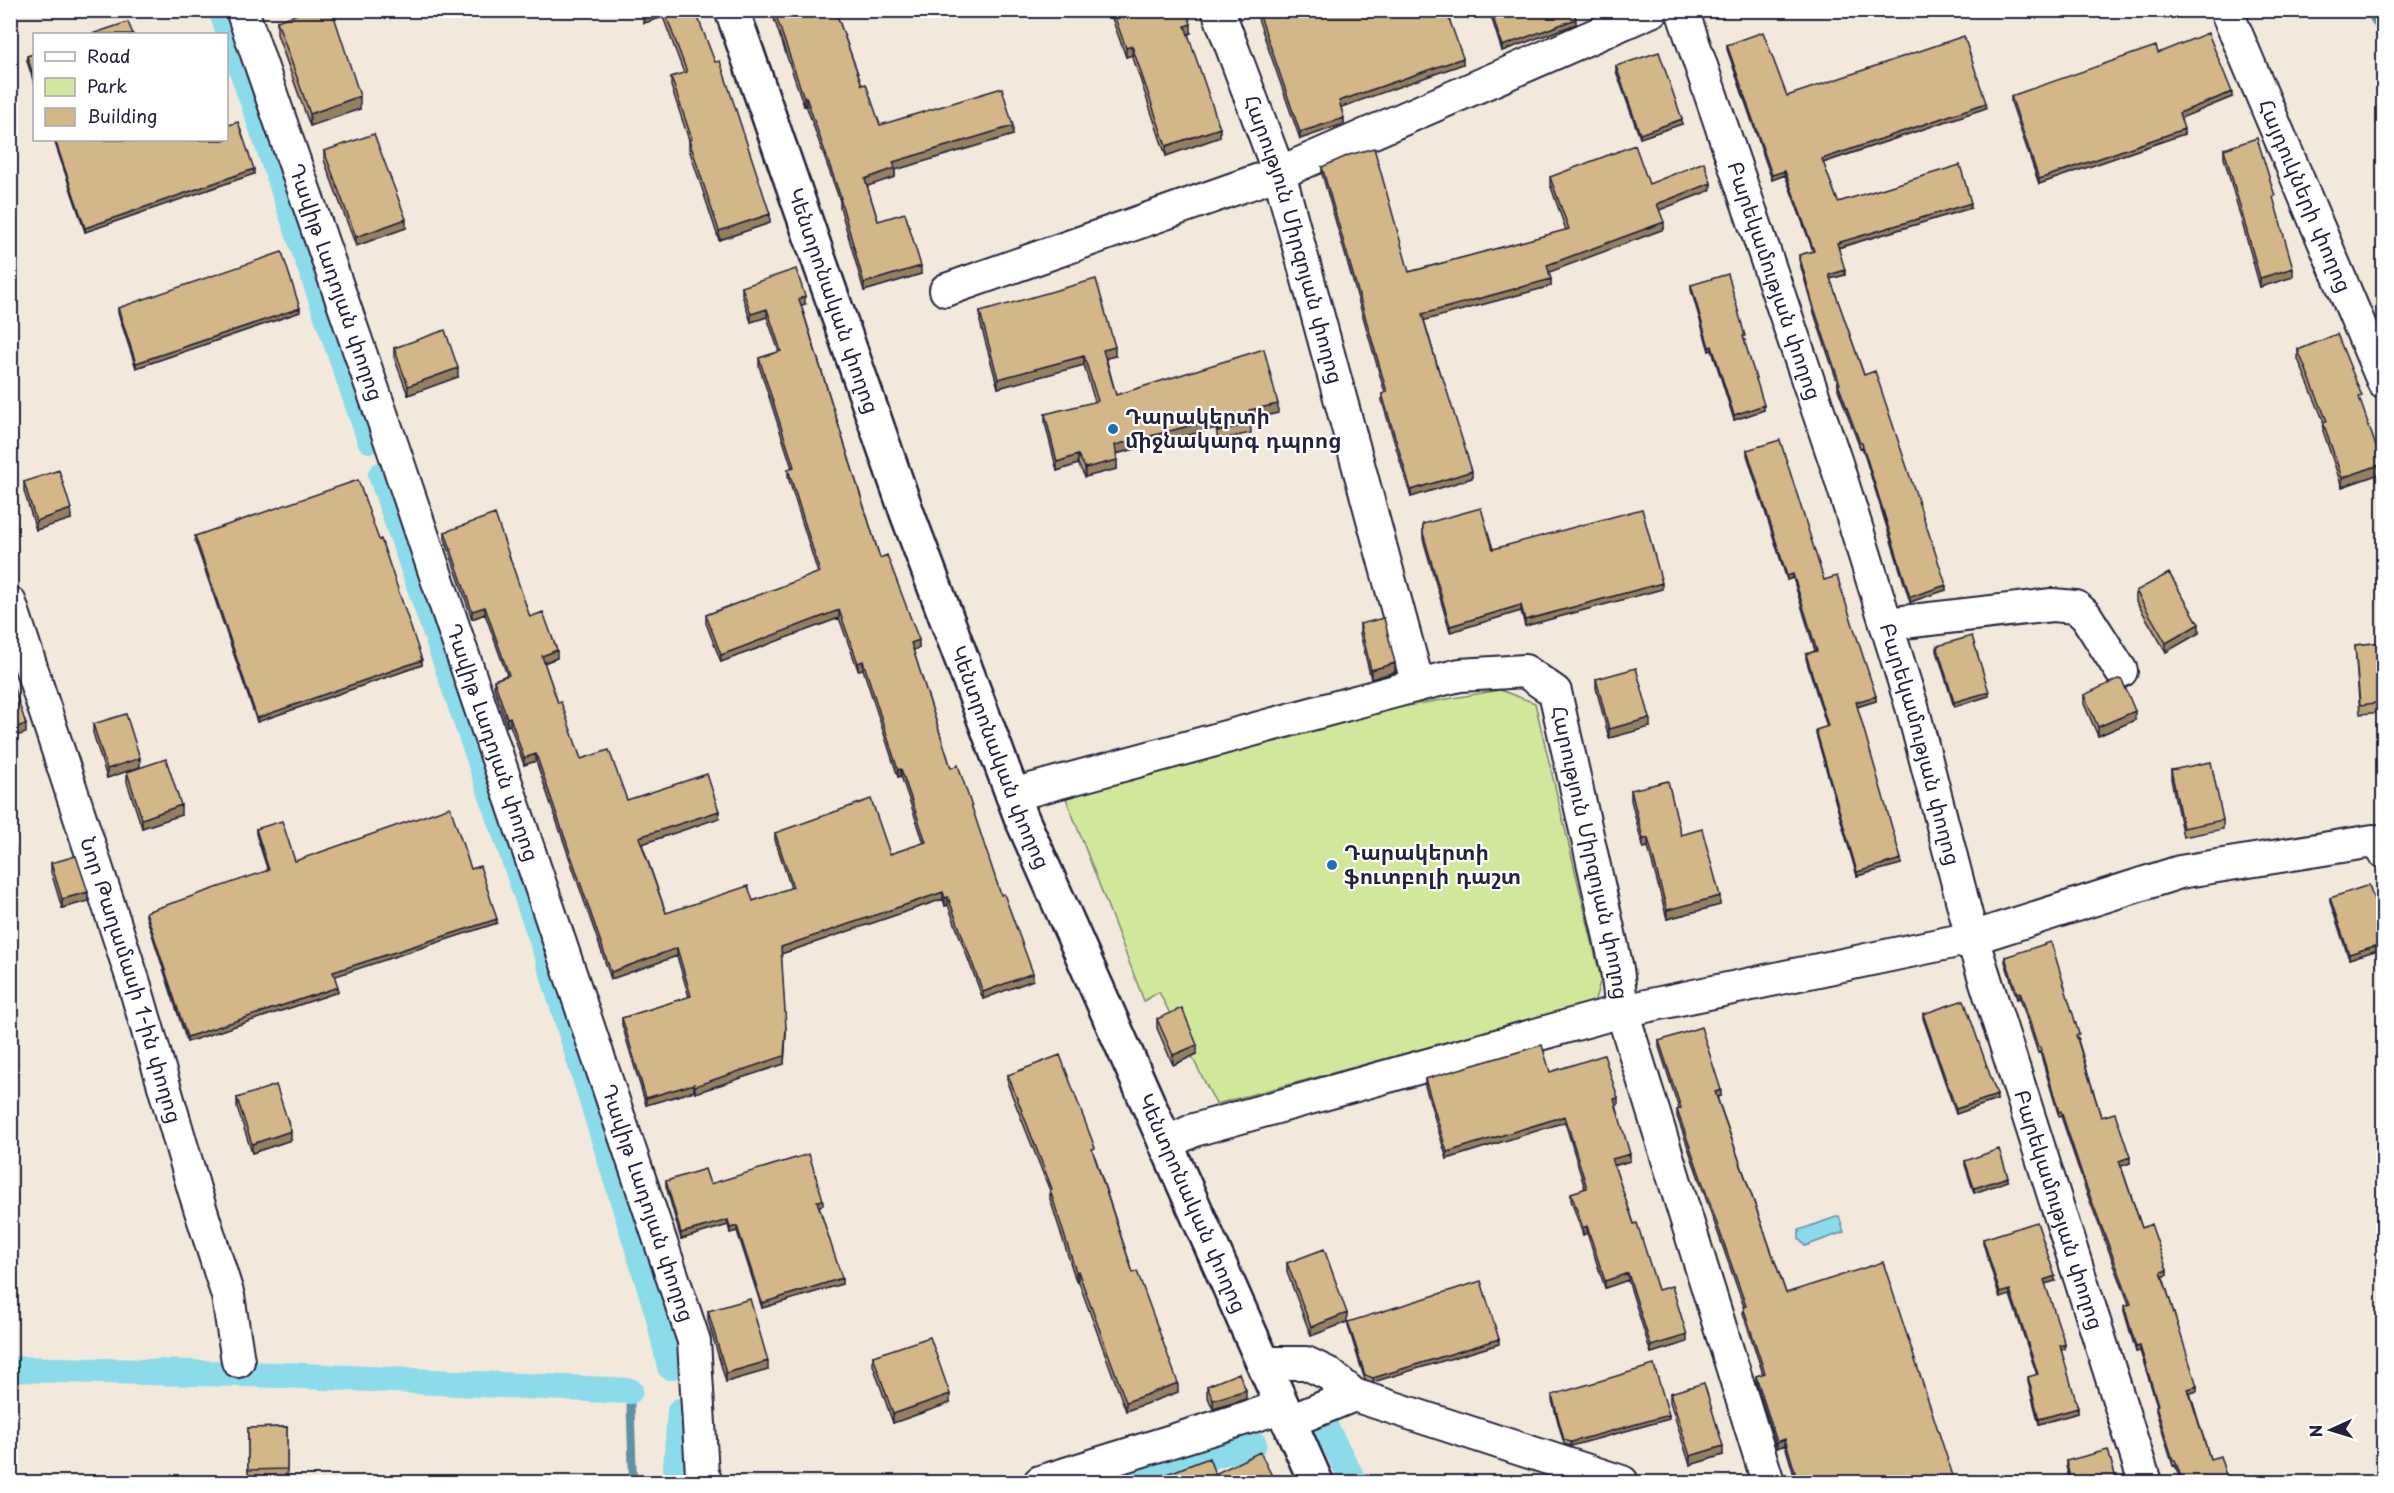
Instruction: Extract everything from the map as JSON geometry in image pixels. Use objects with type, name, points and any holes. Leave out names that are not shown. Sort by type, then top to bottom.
[{"type":"main road","name":"Կենտրոնական փողոց","points":[[732,10],[907,513],[1012,795],[1316,1482]]},
{"type":"street","name":"Դավիթ Լադոյան փողոց","points":[[242,10],[402,474],[693,1341],[702,1474],[706,1482]]},
{"type":"street","name":"Հարություն Միրզոյան փողոց","points":[[1218,10],[1279,173],[1418,685],[1460,675],[1526,671],[1555,692],[1617,969],[1622,1011],[1767,1482]]},
{"type":"street","points":[[946,290],[1279,173],[1653,10]]},
{"type":"street","name":"Բարեկամության փողոց","points":[[1682,10],[1837,466],[1913,710],[1972,938],[2145,1482]]},
{"type":"street","name":"Հայդուկների փողոց","points":[[2226,10],[2384,383]]},
{"type":"street","name":"Նոր Թաղամասի 1-ին փողոց","points":[[10,603],[138,994],[194,1189],[228,1296],[238,1361]]},
{"type":"street","points":[[1886,624],[2052,606],[2076,607],[2086,616],[2121,671]]},
{"type":"street","points":[[1012,795],[1418,685]]},
{"type":"street","points":[[1165,1144],[1194,1130],[1622,1011],[1972,938],[2180,872],[2378,847]]},
{"type":"street","points":[[1263,1364],[1306,1363],[1329,1374],[1354,1395],[1622,1482]]},
{"type":"street","points":[[1040,1482],[1354,1395]]},
{"type":"green space","name":"Դարակերտի ֆուտբոլի դաշտ","points":[[1361,689],[1366,713],[1500,690],[1535,703],[1601,979],[1594,1003],[1216,1104],[1159,992],[1144,1001],[1054,767]]},
{"type":"water","points":[[1839,1216],[1844,1232],[1805,1246],[1799,1239],[1799,1230]]},
{"type":"building","points":[[309,10],[332,10],[360,96],[310,114],[277,21]]},
{"type":"building","points":[[664,10],[695,10],[715,62],[720,61],[770,214],[719,231],[671,77],[687,72]]},
{"type":"building","points":[[774,10],[835,10],[862,85],[866,84],[880,125],[1002,88],[1013,126],[893,162],[895,168],[865,179],[878,221],[905,213],[921,266],[864,283],[841,198]]},
{"type":"building","points":[[1112,10],[1186,10],[1191,24],[1185,26],[1220,128],[1166,146],[1132,46],[1126,48]]},
{"type":"building","points":[[1258,10],[1446,10],[1463,58],[1339,101],[1344,118],[1300,132]]},
{"type":"building","points":[[1491,10],[1573,10],[1576,19],[1502,46]]},
{"type":"building","points":[[128,22],[133,33],[95,33]]},
{"type":"building","points":[[10,32],[16,49],[10,51]]},
{"type":"building","points":[[1763,32],[1787,96],[1964,36],[1986,103],[1822,159],[1838,202],[1960,165],[1971,203],[1837,243],[1845,270],[1829,275],[1864,375],[1875,371],[1946,585],[1910,597],[1862,443],[1860,443],[1838,384],[1840,384],[1799,255],[1814,251],[1785,171],[1772,175],[1727,45]]},
{"type":"building","points":[[2208,33],[2232,92],[2179,113],[2184,129],[2039,179],[2011,96],[2156,46],[2158,53]]},
{"type":"building","points":[[1659,52],[1682,119],[1640,134],[1616,66]]},
{"type":"building","points":[[33,54],[33,75],[27,56]]},
{"type":"building","points":[[238,122],[254,169],[85,228],[55,141],[228,141],[228,125]]},
{"type":"building","points":[[374,134],[406,219],[356,237],[324,151]]},
{"type":"building","points":[[2257,138],[2275,196],[2273,197],[2293,268],[2260,278],[2224,149]]},
{"type":"building","points":[[1635,145],[1649,184],[1704,162],[1711,183],[1657,204],[1664,222],[1547,265],[1551,279],[1422,314],[1472,471],[1411,490],[1382,394],[1387,392],[1322,167],[1349,155],[1374,148],[1409,272],[1569,229],[1550,177]]},
{"type":"building","points":[[282,252],[300,308],[136,363],[118,308]]},
{"type":"building","points":[[796,269],[805,296],[799,299],[880,558],[887,555],[919,640],[911,643],[951,768],[958,765],[1001,895],[1004,894],[1033,973],[983,992],[948,897],[945,898],[943,892],[781,947],[786,1028],[784,1056],[695,1086],[694,1084],[646,1098],[622,1018],[691,996],[677,948],[611,972],[536,754],[524,758],[510,717],[507,718],[494,680],[509,675],[485,607],[472,611],[445,532],[495,514],[530,617],[543,612],[557,650],[542,656],[581,759],[609,750],[627,800],[707,774],[719,811],[639,837],[666,913],[748,886],[753,901],[793,887],[775,833],[871,799],[890,854],[926,842],[901,769],[898,770],[863,661],[858,663],[839,610],[721,655],[706,615],[820,572],[788,469],[794,467],[759,358],[781,351],[767,309],[751,314],[742,287]]},
{"type":"building","points":[[1728,274],[1745,336],[1743,336],[1764,405],[1734,415],[1712,346],[1709,347],[1691,285]]},
{"type":"building","points":[[1096,279],[1115,347],[1103,350],[1116,395],[1264,349],[1278,404],[1249,410],[1251,424],[1218,431],[1216,419],[1115,445],[1117,460],[1085,468],[1078,455],[1057,462],[1045,414],[1098,401],[1084,356],[998,379],[980,312]]},
{"type":"building","points":[[445,330],[458,368],[408,386],[394,348]]},
{"type":"building","points":[[2337,334],[2362,396],[2359,397],[2382,464],[2342,478],[2323,422],[2327,421],[2298,350]]},
{"type":"building","points":[[1780,440],[1824,580],[1837,576],[1876,696],[1856,702],[1901,859],[1857,872],[1816,730],[1828,726],[1806,654],[1817,651],[1793,574],[1787,576],[1747,450]]},
{"type":"building","points":[[59,470],[71,509],[36,521],[24,482]]},
{"type":"building","points":[[358,480],[379,540],[381,539],[422,660],[257,718],[195,536]]},
{"type":"building","points":[[1481,508],[1493,549],[1642,509],[1662,583],[1525,620],[1521,605],[1450,626],[1423,533],[1423,524]]},
{"type":"building","points":[[2169,573],[2199,624],[2166,643],[2136,591]]},
{"type":"building","points":[[1384,618],[1395,663],[1371,670],[1360,624]]},
{"type":"building","points":[[1972,636],[1989,692],[1954,702],[1937,646]]},
{"type":"building","points":[[2384,642],[2384,702],[2360,705],[2355,645]]},
{"type":"building","points":[[1636,668],[1650,718],[1609,729],[1596,679]]},
{"type":"building","points":[[10,677],[26,724],[10,729]]},
{"type":"building","points":[[2118,679],[2122,680],[2135,711],[2098,727],[2084,695]]},
{"type":"building","points":[[126,714],[140,758],[107,769],[93,724]]},
{"type":"building","points":[[166,759],[181,805],[142,819],[127,772]]},
{"type":"building","points":[[2211,762],[2223,820],[2183,828],[2171,770]]},
{"type":"building","points":[[1668,781],[1681,835],[1702,829],[1720,896],[1667,910],[1648,838],[1643,839],[1631,790]]},
{"type":"building","points":[[450,807],[471,869],[480,866],[497,919],[333,972],[338,987],[187,1037],[146,912],[269,870],[256,829],[282,821],[295,861]]},
{"type":"building","points":[[10,830],[15,848],[10,850]]},
{"type":"building","points":[[76,856],[88,892],[62,899],[51,863]]},
{"type":"building","points":[[2369,885],[2384,928],[2384,943],[2349,954],[2330,898]]},
{"type":"building","points":[[2051,942],[2101,1117],[2115,1113],[2130,1157],[2119,1161],[2142,1228],[2151,1224],[2167,1270],[2161,1272],[2197,1386],[2188,1389],[2210,1459],[2220,1456],[2228,1482],[2183,1482],[2175,1460],[2173,1460],[2140,1346],[2136,1347],[2124,1306],[2131,1304],[2085,1183],[2061,1111],[2059,1112],[2040,1047],[2038,1047],[2020,992],[2017,993],[2005,957]]},
{"type":"building","points":[[1964,1000],[1997,1095],[1956,1109],[1923,1014]]},
{"type":"building","points":[[1182,1008],[1197,1045],[1173,1055],[1157,1019]]},
{"type":"building","points":[[1701,1027],[1721,1090],[1715,1092],[1786,1293],[1883,1262],[1955,1482],[1798,1482],[1785,1439],[1777,1442],[1756,1376],[1765,1373],[1743,1307],[1746,1306],[1677,1110],[1681,1108],[1659,1041]]},
{"type":"building","points":[[1542,1045],[1550,1072],[1604,1055],[1618,1098],[1614,1099],[1630,1154],[1612,1159],[1634,1224],[1637,1223],[1658,1290],[1672,1286],[1687,1335],[1651,1346],[1628,1273],[1605,1281],[1587,1226],[1583,1228],[1571,1193],[1587,1188],[1565,1116],[1447,1152],[1425,1079]]},
{"type":"building","points":[[1060,1055],[1095,1148],[1092,1149],[1133,1273],[1137,1271],[1178,1383],[1126,1402],[1078,1271],[1076,1272],[1050,1190],[1052,1189],[1008,1075]]},
{"type":"building","points":[[276,1085],[291,1131],[252,1144],[237,1098]]},
{"type":"building","points":[[1999,1149],[2008,1177],[1974,1188],[1965,1161]]},
{"type":"building","points":[[809,1154],[823,1200],[817,1201],[842,1278],[762,1303],[737,1226],[730,1228],[728,1220],[681,1233],[666,1181],[705,1169],[710,1184]]},
{"type":"building","points":[[2037,1222],[2055,1276],[2044,1280],[2065,1344],[2060,1346],[2078,1408],[2039,1419],[2028,1377],[2038,1374],[2010,1290],[2000,1293],[1983,1239]]},
{"type":"building","points":[[1324,1249],[1347,1313],[1311,1327],[1287,1263]]},
{"type":"building","points":[[1481,1281],[1499,1339],[1373,1378],[1365,1375],[1348,1322]]},
{"type":"building","points":[[750,1299],[768,1361],[726,1373],[708,1311]]},
{"type":"building","points":[[930,1337],[950,1394],[893,1414],[873,1356]]},
{"type":"building","points":[[1654,1365],[1669,1415],[1571,1442],[1564,1440],[1552,1395]]},
{"type":"building","points":[[1239,1373],[1246,1390],[1213,1400],[1207,1386]]},
{"type":"building","points":[[1704,1383],[1723,1446],[1690,1456],[1670,1393]]},
{"type":"building","points":[[287,1427],[287,1469],[248,1470],[248,1428]]},
{"type":"building","points":[[2108,1450],[2117,1482],[2071,1482],[2066,1461]]},
{"type":"building","points":[[1260,1452],[1275,1482],[1167,1482],[1164,1475],[1209,1458],[1215,1474]]},
{"type":"waterway","points":[[221,10],[370,440]]},
{"type":"waterway","points":[[2368,10],[2384,35]]},
{"type":"waterway","points":[[381,475],[547,955],[658,1314],[670,1367]]},
{"type":"waterway","points":[[10,1369],[282,1375],[630,1391]]},
{"type":"waterway","points":[[630,1391],[633,1482]]},
{"type":"waterway","points":[[675,1482],[680,1411]]},
{"type":"waterway","points":[[1326,1428],[1354,1482]]},
{"type":"waterway","points":[[1119,1482],[1254,1444]]},
{"type":"place","name":"Դարակերտի միջնակարգ դպրոց","points":[[1113,429]]},
{"type":"place","name":"Դարակերտի ֆուտբոլի դաշտ","points":[[1332,865]]}]
